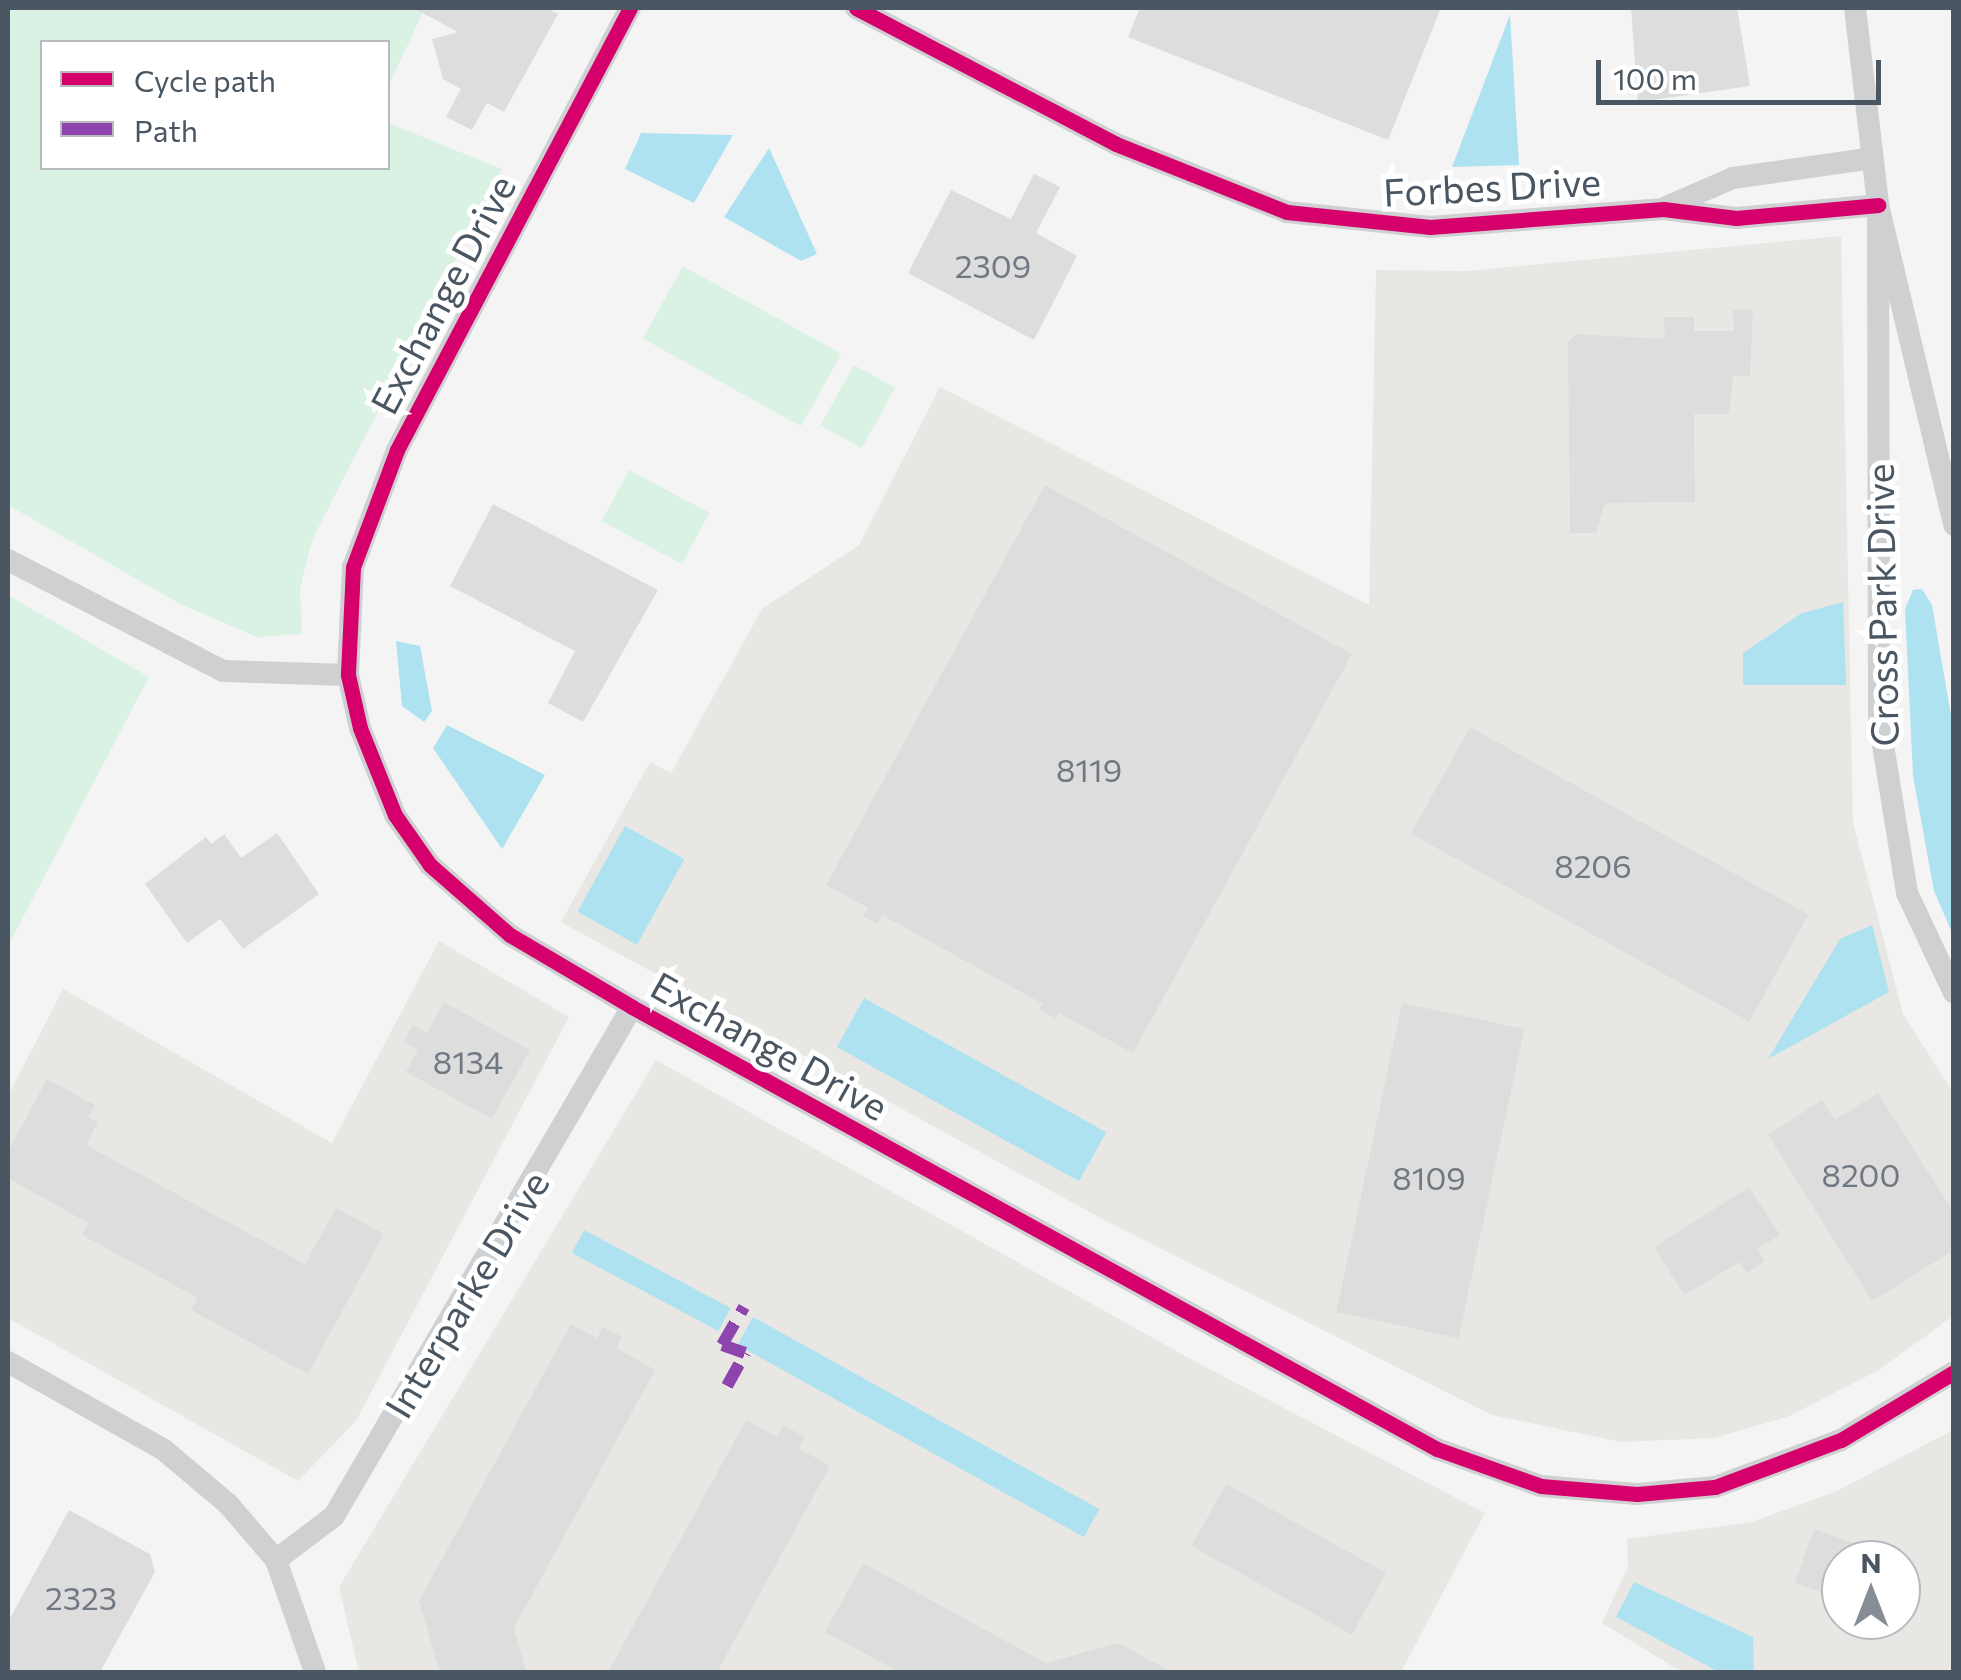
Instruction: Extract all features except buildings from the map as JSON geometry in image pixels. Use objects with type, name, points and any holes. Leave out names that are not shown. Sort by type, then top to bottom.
[{"type":"street","name":"Exchange Drive","points":[[630,8],[368,514],[353,567],[348,675],[377,778],[430,865],[510,935],[632,1007],[1437,1450],[1541,1486],[1654,1494],[1732,1482],[1841,1440],[1954,1372]]},
{"type":"street","name":"Forbes Drive","points":[[856,8],[1116,144],[1287,212],[1430,227],[1662,209],[1736,218],[1878,205]]},
{"type":"street","name":"Cross Park Drive","points":[[1855,8],[1878,205],[1879,720],[1908,893],[1954,993]]},
{"type":"street","name":"Forbes Drive","points":[[1662,209],[1733,178],[1873,158]]},
{"type":"street","name":"Cross Park Drive","points":[[1878,205],[1954,525]]},
{"type":"street","points":[[8,560],[223,671],[348,675]]},
{"type":"street","name":"Interparke Drive","points":[[276,1560],[334,1516],[632,1007]]},
{"type":"street","points":[[8,1362],[164,1450],[228,1504],[276,1560],[315,1672]]},
{"type":"shaded area","points":[[1841,236],[1853,822],[1903,1014],[1954,1094],[1953,1316],[1879,1370],[1787,1417],[1714,1438],[1621,1442],[1492,1415],[1104,1220],[561,922],[650,762],[671,773],[762,609],[859,545],[940,387],[1369,605],[1376,270],[1466,271]]},
{"type":"shaded area","points":[[439,941],[569,1017],[356,1421],[298,1481],[8,1318],[8,1096],[63,989],[332,1143]]},
{"type":"shaded area","points":[[656,1060],[1194,1361],[1485,1513],[1401,1672],[359,1672],[339,1587]]},
{"type":"shaded area","points":[[1953,1430],[1953,1672],[1682,1672],[1602,1623],[1628,1567],[1627,1539],[1752,1522],[1837,1491]]},
{"type":"green space","points":[[8,8],[425,8],[390,83],[390,40],[40,40],[40,170],[390,170],[390,124],[502,169],[312,540],[300,589],[302,634],[257,637],[180,604],[8,505]]},
{"type":"green space","points":[[683,266],[841,354],[801,426],[643,339]]},
{"type":"green space","points":[[854,365],[895,388],[862,448],[821,425]]},
{"type":"green space","points":[[629,470],[709,513],[682,564],[602,521]]},
{"type":"green space","points":[[8,595],[149,677],[8,946]]},
{"type":"water","points":[[1510,15],[1519,165],[1452,167]]},
{"type":"water","points":[[641,133],[733,135],[694,203],[625,169]]},
{"type":"water","points":[[769,148],[817,254],[801,261],[724,217]]},
{"type":"water","points":[[1922,589],[1932,605],[1953,727],[1953,935],[1934,891],[1913,776],[1905,609],[1913,590]]},
{"type":"water","points":[[1843,602],[1846,685],[1743,685],[1743,653],[1802,613]]},
{"type":"water","points":[[396,641],[420,646],[432,711],[424,722],[402,706]]},
{"type":"water","points":[[447,725],[545,775],[502,849],[433,748]]},
{"type":"water","points":[[625,826],[684,859],[637,945],[577,912]]},
{"type":"water","points":[[1872,925],[1889,992],[1768,1059],[1840,939]]},
{"type":"water","points":[[864,998],[1106,1132],[1079,1181],[837,1047]]},
{"type":"water","points":[[584,1230],[731,1308],[718,1331],[572,1253]]},
{"type":"water","points":[[753,1317],[1099,1509],[1084,1537],[737,1345]]},
{"type":"water","points":[[1634,1582],[1753,1637],[1754,1672],[1719,1672],[1616,1617]]},
{"type":"marked path","points":[[727,1386],[745,1353],[722,1345],[744,1307]]},
{"type":"cycle path","points":[[630,8],[397,450],[353,567],[348,675],[360,728],[395,815],[430,865],[510,935],[632,1007],[1437,1449],[1541,1486],[1637,1494],[1715,1487],[1841,1440],[1954,1372]]},
{"type":"cycle path","points":[[856,8],[1116,144],[1287,212],[1430,227],[1663,209],[1736,218],[1878,205]]}]
